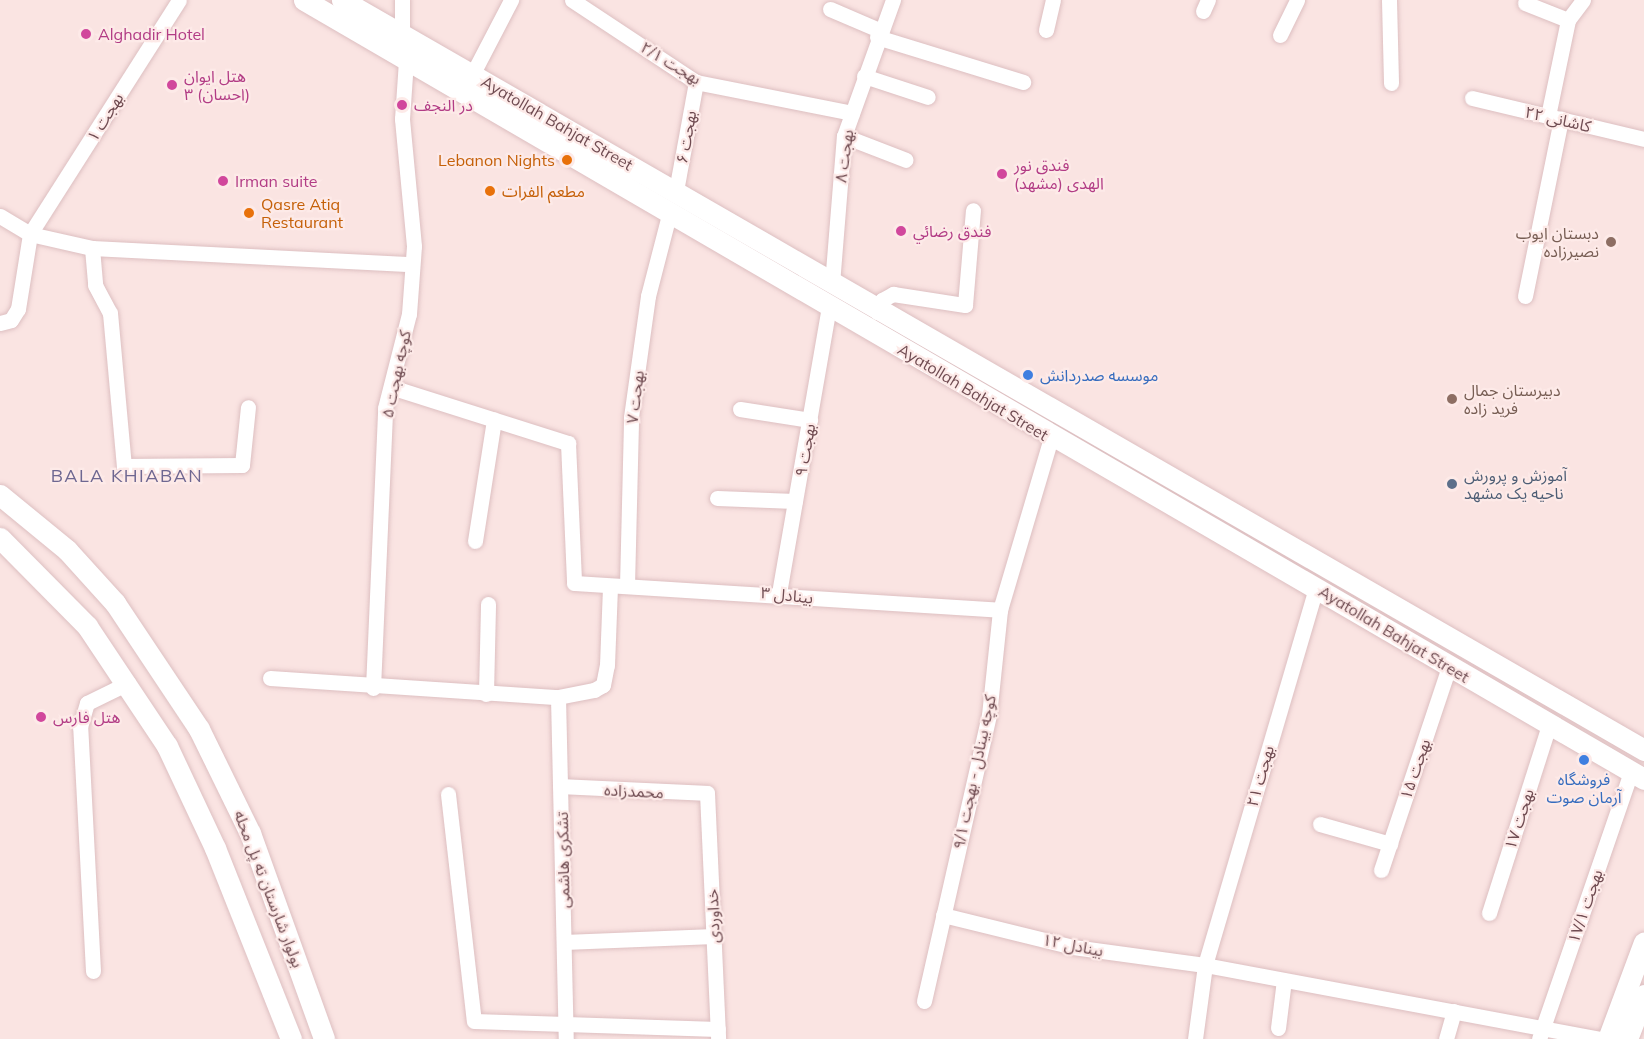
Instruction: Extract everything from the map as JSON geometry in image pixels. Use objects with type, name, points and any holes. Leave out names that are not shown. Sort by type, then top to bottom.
[{"type":"main road","name":"Ayatollah Bahjat Street","points":[[304,0],[406,60],[832,284],[877,312],[1643,750]]},
{"type":"main road","name":"Ayatollah Bahjat Street","points":[[342,0],[472,75],[673,201],[829,307],[1051,438],[1316,588],[1641,778]]},
{"type":"main road","name":"بولوار شارستان ته پل محله","points":[[0,495],[67,550],[114,603],[199,729],[250,833],[324,1039]]},
{"type":"main road","name":"بولوار شارستان ته پل محله","points":[[0,538],[87,626],[128,683],[167,746],[215,848],[291,1039]]},
{"type":"main road","points":[[1608,1039],[1644,942]]},
{"type":"main road","points":[[1627,1039],[1644,995]]},
{"type":"street","name":"بهجت ۱","points":[[30,234],[179,0]]},
{"type":"street","points":[[402,0],[402,35]]},
{"type":"street","points":[[472,75],[511,0]]},
{"type":"street","name":"بهجت ۲/۱","points":[[572,0],[696,82],[852,113]]},
{"type":"street","name":"بهجت ۸","points":[[832,284],[844,136],[878,34],[893,0]]},
{"type":"street","points":[[1046,30],[1053,0]]},
{"type":"street","points":[[1280,35],[1297,0]]},
{"type":"street","points":[[1389,0],[1391,83]]},
{"type":"street","points":[[1525,296],[1568,20],[1583,0]]},
{"type":"street","points":[[1525,3],[1568,20]]},
{"type":"street","points":[[830,9],[878,34],[1023,81]]},
{"type":"street","name":"کوچه بهجت ۵","points":[[373,688],[391,387],[409,314],[412,264],[402,119],[406,60]]},
{"type":"street","points":[[864,76],[928,97]]},
{"type":"street","name":"بهجت ۶","points":[[673,201],[696,82]]},
{"type":"street","name":"کاشانی ۲۲","points":[[1472,98],[1644,139]]},
{"type":"street","points":[[844,136],[906,160]]},
{"type":"street","name":"بهجت ۷","points":[[627,586],[631,417],[648,296],[673,201]]},
{"type":"street","points":[[877,312],[882,300],[893,294],[965,305],[973,210]]},
{"type":"street","points":[[0,216],[30,234],[92,248],[412,264]]},
{"type":"street","points":[[0,323],[11,320],[18,309],[30,234]]},
{"type":"street","points":[[92,248],[95,285],[110,313],[124,466],[242,465],[248,406]]},
{"type":"street","name":"بهجت ۹","points":[[779,593],[829,307]]},
{"type":"street","points":[[391,387],[494,419],[475,541]]},
{"type":"street","points":[[740,409],[810,420]]},
{"type":"street","name":"بینادل ۳","points":[[494,419],[568,443],[574,583],[779,593],[1000,610]]},
{"type":"street","name":"کوچه بینادل - بهجت ۹/۱","points":[[924,1001],[988,715],[1000,610],[1051,438]]},
{"type":"street","points":[[717,498],[795,501]]},
{"type":"street","points":[[270,678],[373,688],[558,697],[603,685],[610,586]]},
{"type":"street","name":"بهجت ۲۱","points":[[1195,1039],[1205,965],[1316,588]]},
{"type":"street","points":[[486,694],[488,604]]},
{"type":"street","name":"بهجت ۱۵","points":[[1381,870],[1449,667]]},
{"type":"street","points":[[93,971],[80,728],[87,703],[128,683]]},
{"type":"street","name":"تشکری هاشمی","points":[[558,697],[566,1039]]},
{"type":"street","name":"بهجت ۱۷","points":[[1489,913],[1549,725]]},
{"type":"street","name":"بهجت ۱۷/۱","points":[[1542,1033],[1641,778]]},
{"type":"street","name":"محمدزاده","points":[[561,786],[707,794]]},
{"type":"street","points":[[448,794],[474,1020],[566,1022],[718,1034]]},
{"type":"street","name":"خداوردی","points":[[707,794],[718,1034]]},
{"type":"street","points":[[1320,824],[1390,844]]},
{"type":"street","name":"بینادل ۱۲","points":[[943,915],[1073,947],[1205,965],[1454,1011],[1542,1033],[1601,1039]]},
{"type":"street","points":[[565,942],[713,936]]},
{"type":"street","points":[[1278,1028],[1284,980]]},
{"type":"street","points":[[1446,1039],[1454,1011]]},
{"type":"place","name":"Alghadir Hotel","points":[[86,34]]},
{"type":"place","name":"هتل ایوان ۳ (احسان)","points":[[172,85]]},
{"type":"place","name":"در النجف","points":[[402,105]]},
{"type":"place","name":"Lebanon Nights","points":[[567,160]]},
{"type":"place","name":"فندق نور الهدى (مشهد)","points":[[1002,174]]},
{"type":"place","name":"Irman suite","points":[[223,181]]},
{"type":"place","name":"مطعم الفرات","points":[[490,191]]},
{"type":"place","name":"Qasre Atiq Restaurant","points":[[249,213]]},
{"type":"place","name":"فندق رضائي","points":[[901,231]]},
{"type":"place","name":"دبستان ایوب نصیرزاده","points":[[1611,242]]},
{"type":"place","name":"موسسه صدردانش","points":[[1028,375]]},
{"type":"place","name":"دبیرستان جمال فرید زاده","points":[[1452,399]]},
{"type":"place","name":"آموزش و پرورش ناحیه یک مشهد","points":[[1452,484]]},
{"type":"place","name":"هتل فارس","points":[[41,717]]},
{"type":"place","name":"فروشگاه آرمان صوت","points":[[1584,760]]},
{"type":"district","name":"BALA KHIABAN","points":[[127,476]]}]
